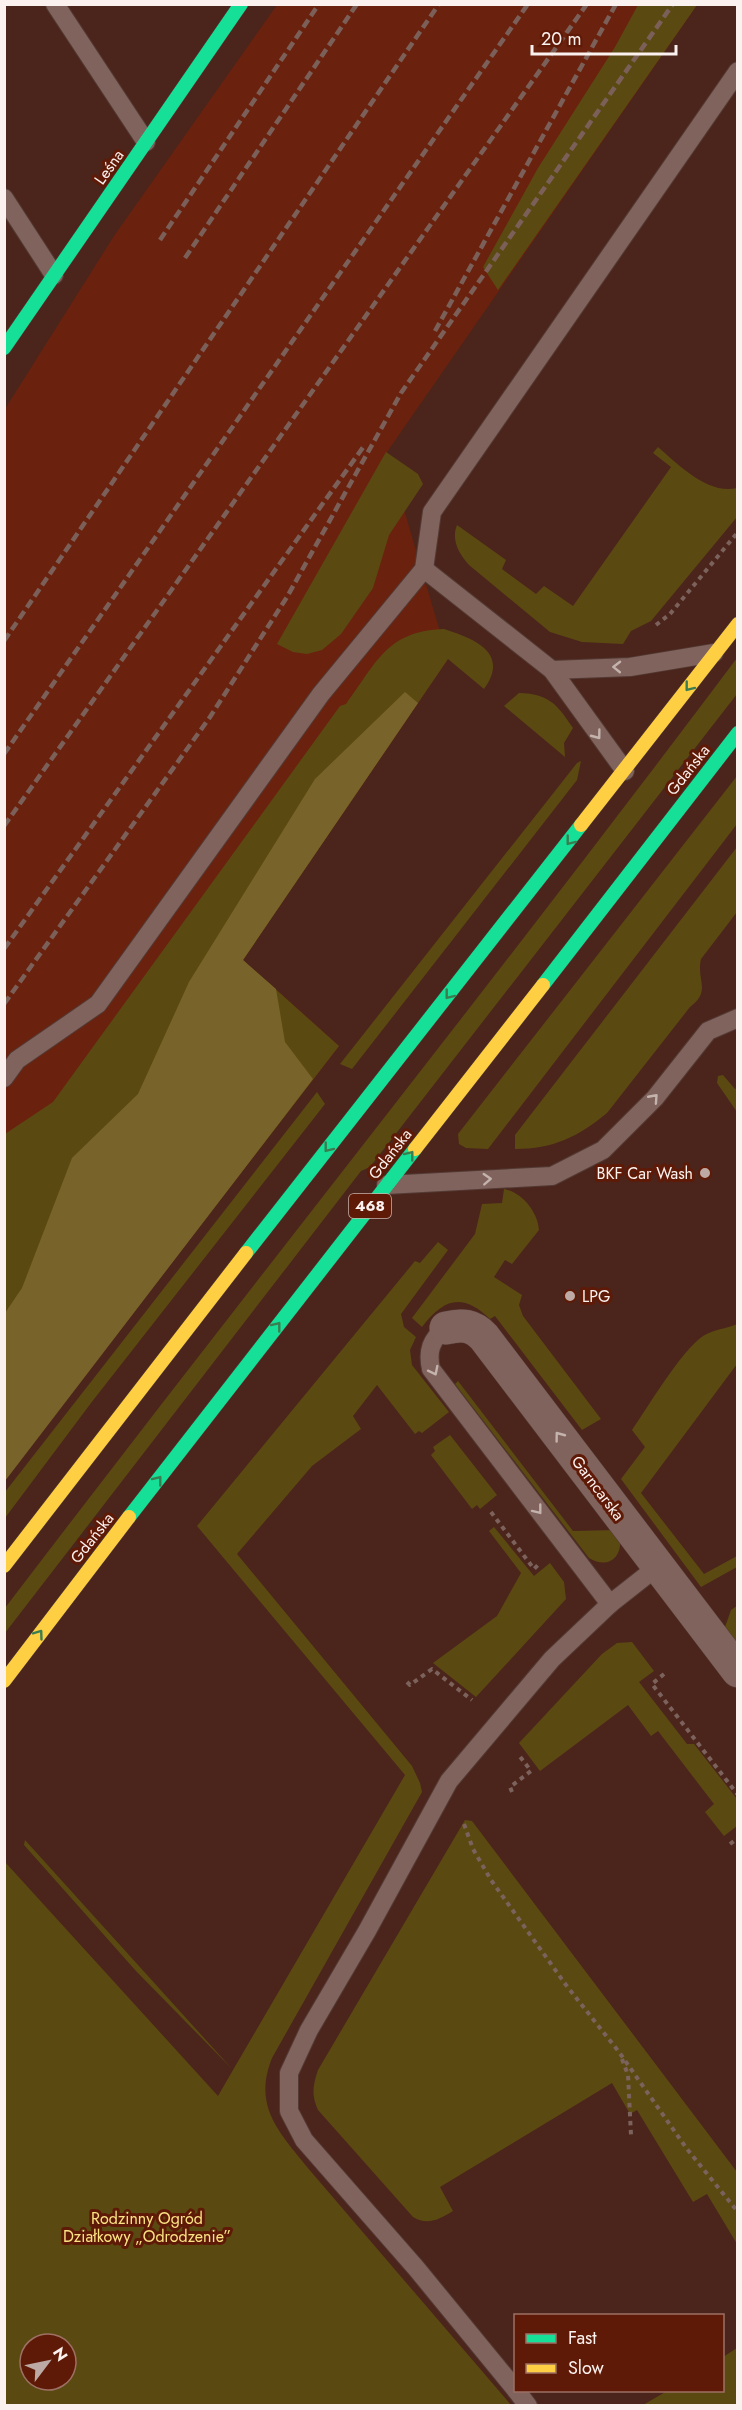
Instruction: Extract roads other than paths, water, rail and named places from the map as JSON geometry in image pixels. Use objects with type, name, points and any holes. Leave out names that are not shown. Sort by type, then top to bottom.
[{"type":"main road","name":"Leśna","points":[[8,336],[54,275],[241,4]]},
{"type":"main road","points":[[4,1566],[128,1403],[738,624]]},
{"type":"main road","name":"Gdańska","points":[[4,1681],[738,733]]},
{"type":"street","name":"Garncarska","points":[[447,1328],[467,1326],[477,1330],[484,1337],[738,1671]]},
{"type":"lane","points":[[55,4],[146,142]]},
{"type":"lane","points":[[4,1078],[17,1060],[98,1004],[321,694],[424,569],[432,512],[738,72]]},
{"type":"lane","points":[[4,198],[54,275]]},
{"type":"lane","points":[[424,569],[552,670],[625,771]]},
{"type":"lane","points":[[552,670],[630,667],[716,653]]},
{"type":"lane","points":[[386,1185],[552,1176],[603,1150],[656,1098],[708,1031],[738,1018]]},
{"type":"lane","points":[[447,1328],[433,1341],[429,1351],[431,1369],[610,1604]]},
{"type":"lane","points":[[514,2388],[416,2268],[304,2140],[289,2111],[289,2073],[309,2030],[367,1931],[449,1781],[552,1659],[610,1604],[657,1567]]},
{"type":"lane","points":[[518,2392],[528,2406]]},
{"type":"railway","points":[[160,240],[319,4]]},
{"type":"railway","points":[[185,258],[357,4]]},
{"type":"railway","points":[[4,641],[439,4]]},
{"type":"railway","points":[[4,754],[528,4]]},
{"type":"railway","points":[[4,826],[587,4]]},
{"type":"railway","points":[[435,331],[616,4]]},
{"type":"railway","points":[[4,1004],[210,717],[287,597],[401,393],[673,4]]},
{"type":"railway","points":[[4,949],[364,446]]},
{"type":"place","name":"BKF Car Wash","points":[[705,1173]]},
{"type":"place","name":"LPG","points":[[570,1296]]},
{"type":"park label","name":"Rodzinny Ogród Działkowy „Odrodzenie”","points":[[147,2227]]}]
